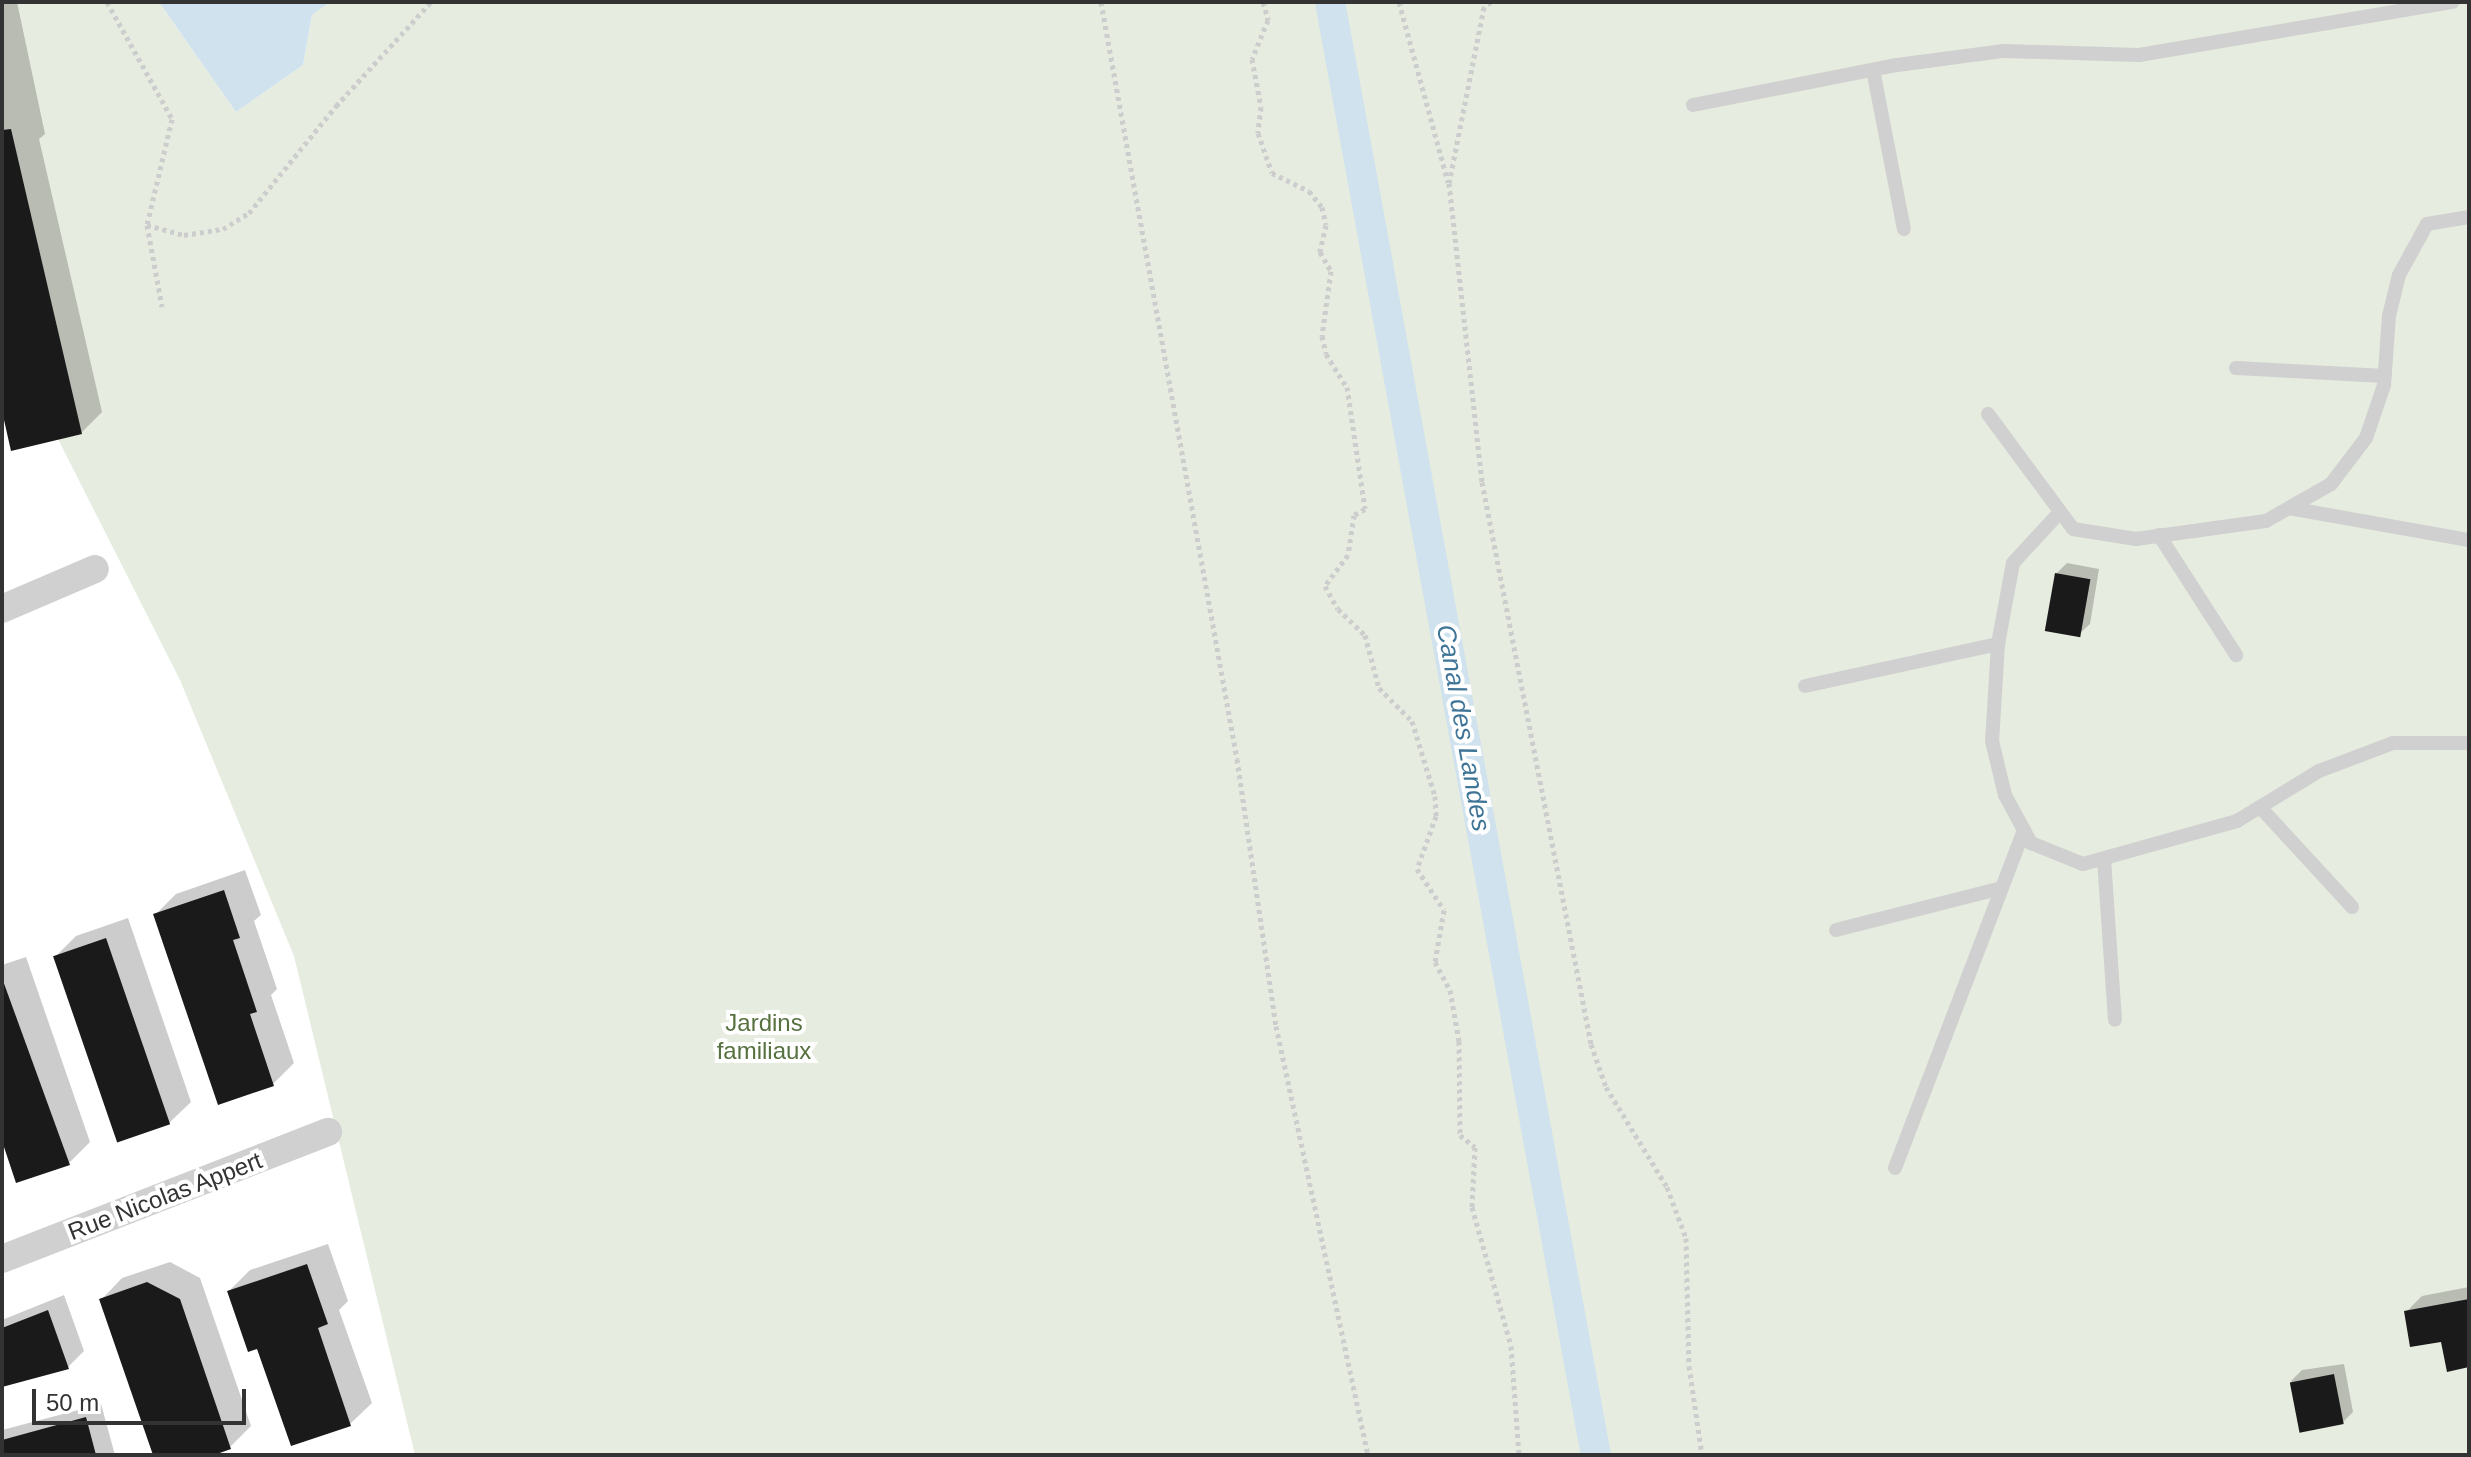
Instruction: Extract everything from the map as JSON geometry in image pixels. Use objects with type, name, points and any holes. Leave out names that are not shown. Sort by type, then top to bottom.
[{"type":"street","points":[[2,609],[95,569]]},
{"type":"street","name":"Rue Nicolas Appert","points":[[2,1259],[328,1132]]},
{"type":"lane","points":[[1693,105],[1873,70],[2004,51],[2139,55],[2453,2]]},
{"type":"lane","points":[[1873,70],[1904,229]]},
{"type":"lane","points":[[1988,414],[2073,529],[2136,539],[2266,521],[2331,484],[2366,438],[2385,376],[2399,275],[2427,224],[2469,217]]},
{"type":"lane","points":[[2236,368],[2385,376]]},
{"type":"lane","points":[[2289,508],[2469,540]]},
{"type":"lane","points":[[2060,512],[2013,563],[1998,644],[1992,741],[2005,795],[2031,843],[2083,864],[2237,821],[2319,771],[2393,743],[2469,743]]},
{"type":"lane","points":[[2159,535],[2236,655]]},
{"type":"lane","points":[[1805,686],[1998,644]]},
{"type":"lane","points":[[2260,807],[2352,907]]},
{"type":"lane","points":[[1895,1168],[2024,830]]},
{"type":"lane","points":[[2104,859],[2115,1020]]},
{"type":"lane","points":[[1836,930],[2002,888]]},
{"type":"path","points":[[107,2],[172,119],[157,170],[147,225],[162,307]]},
{"type":"path","points":[[147,225],[184,235],[223,229],[249,213],[336,106],[431,2]]},
{"type":"path","points":[[1101,2],[1234,744],[1276,1026],[1368,1455]]},
{"type":"path","points":[[1263,2],[1268,20],[1252,53],[1261,107],[1258,133],[1272,173],[1309,191],[1322,207],[1326,225],[1320,252],[1331,271],[1323,343],[1347,390],[1365,509],[1352,519],[1354,537],[1348,555],[1325,586],[1338,609],[1365,635],[1379,688],[1412,721],[1435,796],[1436,816],[1417,869],[1444,910],[1435,962],[1450,990],[1459,1041],[1459,1131],[1475,1151],[1472,1207],[1511,1346],[1519,1455]]},
{"type":"path","points":[[1399,2],[1449,183],[1482,482],[1591,1044],[1606,1087],[1667,1187],[1686,1238],[1689,1366],[1702,1455]]},
{"type":"path","points":[[1449,183],[1484,7],[1491,2]]},
{"type":"green space","name":"Jardins familiaux","points":[[2,2],[159,2],[236,112],[303,65],[312,15],[330,2],[2469,2],[2469,1455],[415,1455],[294,956],[180,680],[20,364],[2,354]]},
{"type":"water","points":[[159,2],[330,2],[312,15],[303,65],[236,112]]},
{"type":"building","points":[[11,129],[82,434],[11,451],[2,411],[2,130]]},
{"type":"building","points":[[2055,573],[2090,579],[2080,637],[2045,631]]},
{"type":"building","points":[[224,890],[240,938],[233,940],[257,1012],[250,1014],[274,1086],[218,1105],[153,914]]},
{"type":"building","points":[[106,938],[170,1124],[117,1142],[53,956]]},
{"type":"building","points":[[2,978],[70,1165],[16,1183],[2,1141]]},
{"type":"building","points":[[307,1264],[328,1324],[318,1328],[351,1426],[291,1446],[257,1349],[248,1352],[227,1291]]},
{"type":"building","points":[[147,1282],[180,1299],[231,1449],[214,1455],[153,1455],[99,1299]]},
{"type":"building","points":[[2469,1299],[2469,1367],[2447,1372],[2441,1342],[2410,1347],[2404,1311]]},
{"type":"building","points":[[48,1310],[69,1369],[2,1387],[2,1328]]},
{"type":"building","points":[[2334,1374],[2344,1424],[2300,1433],[2290,1383]]},
{"type":"building","points":[[86,1417],[96,1455],[2,1455],[2,1440]]},
{"type":"waterway","name":"Canal des Landes","points":[[1330,2],[1596,1455]]}]
